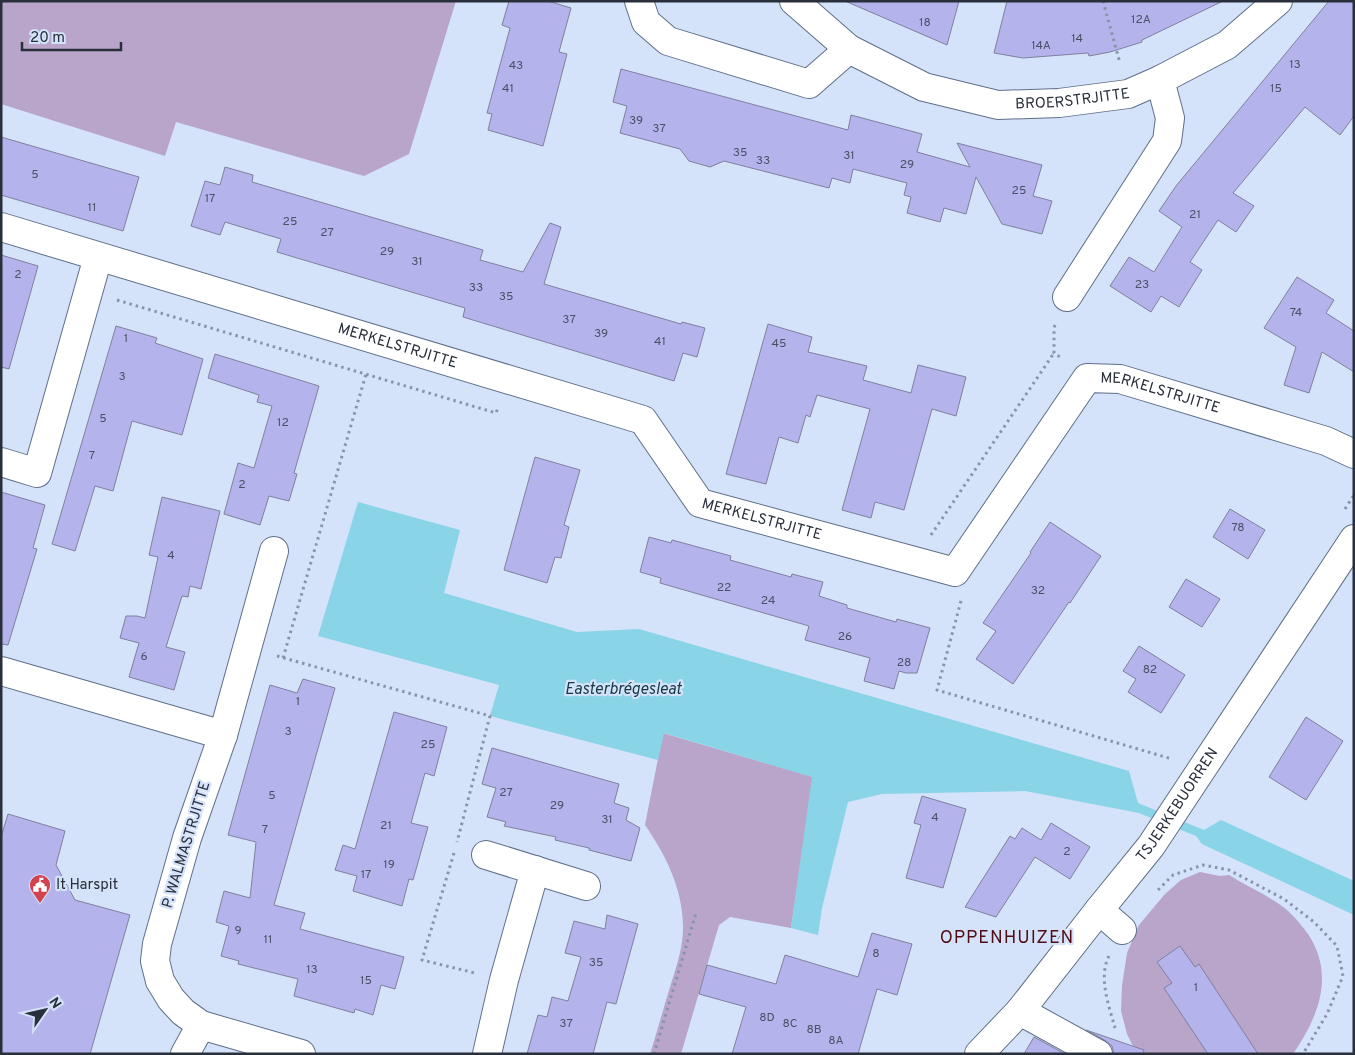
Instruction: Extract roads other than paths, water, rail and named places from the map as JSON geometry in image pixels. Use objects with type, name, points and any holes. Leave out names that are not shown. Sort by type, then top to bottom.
[{"type":"street","points":[[639,1],[646,22],[668,41],[809,84],[849,49]]},
{"type":"street","name":"BROERSTRJITTE","points":[[794,1],[849,49],[924,87],[998,104],[1060,103],[1128,94],[1160,80],[1227,45],[1278,1]]},
{"type":"street","points":[[1067,297],[1167,141],[1170,118],[1160,80]]},
{"type":"street","name":"MERKELSTRJITTE","points":[[1,227],[643,420],[700,503],[955,572],[1087,378],[1120,379],[1326,441],[1354,454]]},
{"type":"street","points":[[1,462],[37,473],[98,257]]},
{"type":"street","name":"TSJERKEBUORREN","points":[[979,1054],[1020,1012],[1151,846],[1354,539]]},
{"type":"street","name":"P. WALMASTRJITTE","points":[[274,551],[223,735],[187,838],[157,944],[155,961],[160,981],[171,999],[183,1012],[201,1025],[301,1054]]},
{"type":"street","points":[[1,671],[223,735]]},
{"type":"street","points":[[486,855],[586,886]]},
{"type":"street","points":[[487,1054],[504,980],[535,870]]},
{"type":"street","points":[[1099,910],[1122,930]]},
{"type":"street","points":[[1020,1012],[1098,1054]]},
{"type":"street","points":[[185,1054],[201,1025]]},
{"type":"water","name":"Easterbrégesleat","points":[[358,502],[460,530],[444,593],[577,632],[639,629],[1129,771],[1138,803],[1204,830],[1221,820],[1354,881],[1354,915],[1202,844],[1196,836],[1139,813],[1025,791],[882,794],[848,802],[822,908],[818,935],[791,928],[812,777],[664,733],[658,760],[490,716],[499,685],[318,636]]},
{"type":"place","name":"It Harspit","points":[[40,904]]},
{"type":"district","name":"OPPENHUIZEN","points":[[1007,938]]}]
